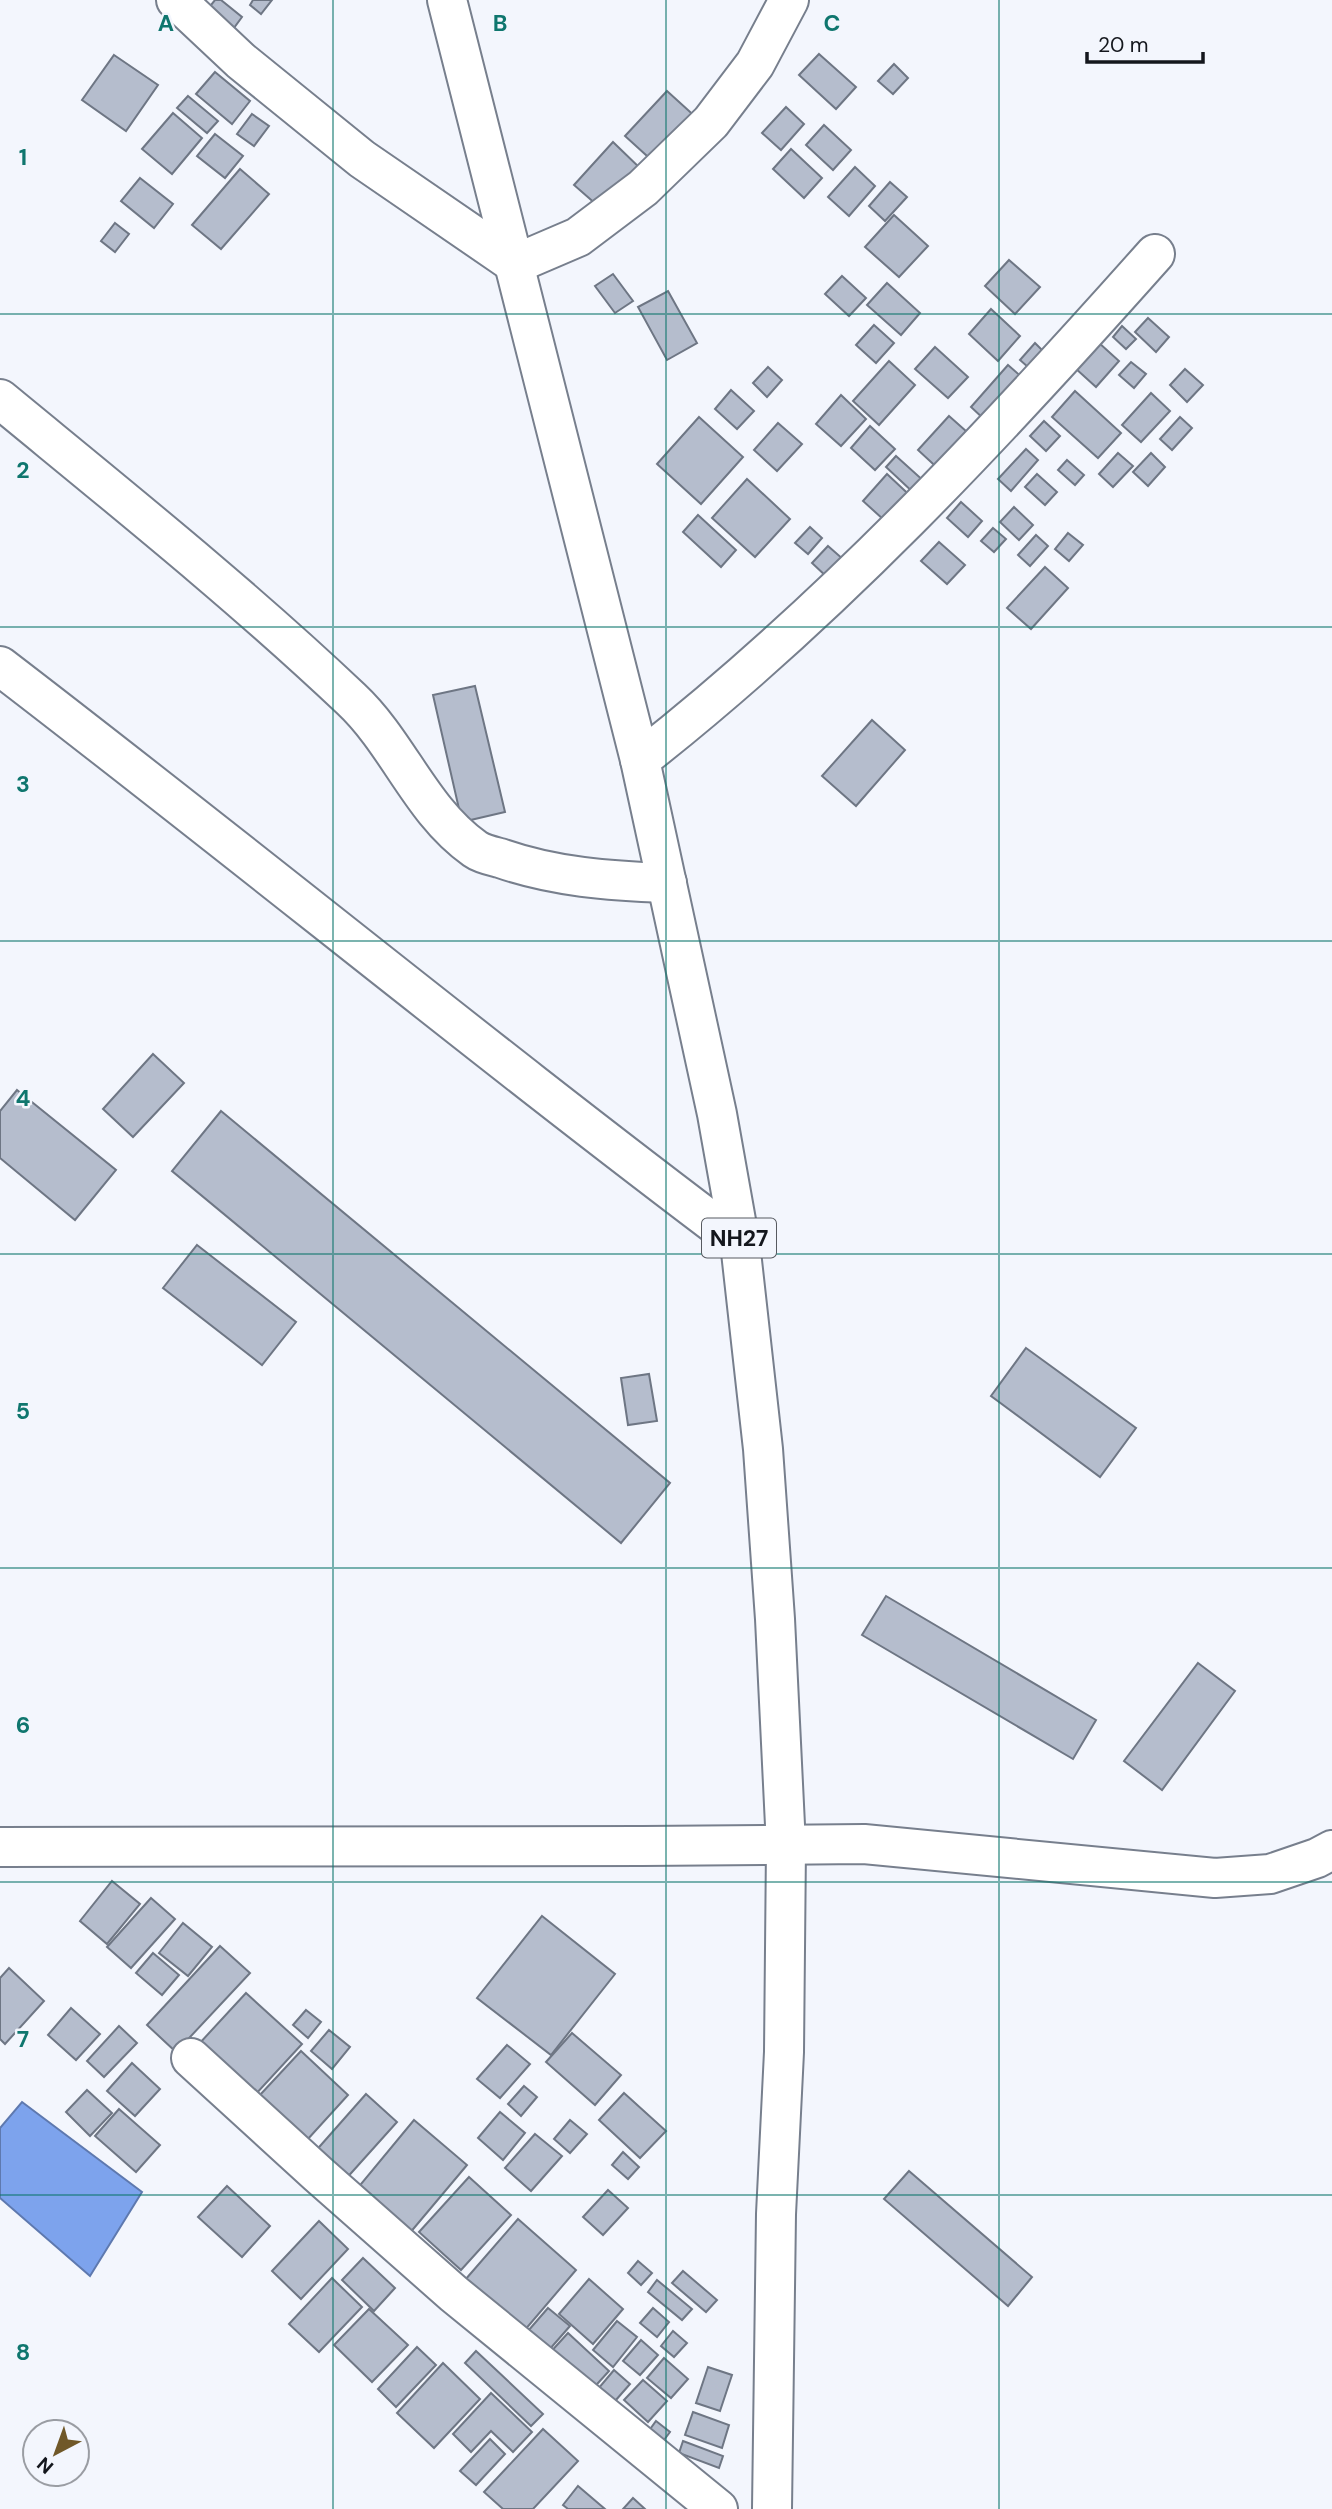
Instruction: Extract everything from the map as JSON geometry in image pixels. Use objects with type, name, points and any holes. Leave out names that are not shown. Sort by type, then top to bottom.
[{"type":"main road","points":[[176,0],[242,61],[362,159],[515,264],[578,237],[643,188],[711,122],[755,64],[789,0]]},
{"type":"main road","name":"NH27","points":[[447,0],[640,761],[717,1114],[740,1243],[763,1449],[775,1619],[786,1846],[784,2052],[776,2214],[772,2509]]},
{"type":"main road","points":[[640,761],[730,687],[916,513],[1155,254]]},
{"type":"main road","points":[[0,399],[184,550],[353,701],[396,752],[419,792],[446,825],[477,851],[524,867],[602,880],[667,883]]},
{"type":"main road","points":[[0,666],[314,910],[567,1113],[740,1243]]},
{"type":"main road","points":[[0,1847],[864,1844],[1215,1878],[1270,1874],[1332,1850]]},
{"type":"main road","points":[[191,2058],[454,2294],[718,2509]]},
{"type":"water","points":[[22,2102],[142,2192],[90,2276],[0,2198],[0,2128]]},
{"type":"building","points":[[215,0],[221,0],[242,17],[228,36],[202,16]]},
{"type":"building","points":[[253,0],[272,0],[261,14],[250,5]]},
{"type":"building","points":[[819,54],[856,87],[836,109],[799,75]]},
{"type":"building","points":[[114,55],[158,85],[126,131],[82,100]]},
{"type":"building","points":[[894,64],[908,78],[893,94],[878,81]]},
{"type":"building","points":[[215,72],[250,101],[232,124],[196,94]]},
{"type":"building","points":[[667,91],[699,120],[657,165],[625,136]]},
{"type":"building","points":[[188,96],[218,121],[207,133],[177,108]]},
{"type":"building","points":[[786,107],[804,124],[781,150],[762,133]]},
{"type":"building","points":[[173,113],[202,138],[172,174],[142,149]]},
{"type":"building","points":[[252,114],[269,126],[254,146],[237,134]]},
{"type":"building","points":[[824,125],[851,150],[833,170],[806,145]]},
{"type":"building","points":[[215,134],[243,156],[225,178],[197,156]]},
{"type":"building","points":[[613,142],[643,171],[605,212],[574,185]]},
{"type":"building","points":[[791,149],[822,178],[804,198],[773,169]]},
{"type":"building","points":[[855,167],[875,186],[849,216],[828,197]]},
{"type":"building","points":[[240,169],[269,194],[221,249],[192,225]]},
{"type":"building","points":[[140,178],[173,204],[154,228],[121,201]]},
{"type":"building","points":[[890,182],[907,197],[885,221],[869,206]]},
{"type":"building","points":[[894,215],[928,246],[899,277],[865,247]]},
{"type":"building","points":[[115,223],[129,234],[115,252],[101,241]]},
{"type":"building","points":[[1009,260],[1040,287],[1015,314],[985,286]]},
{"type":"building","points":[[613,274],[633,301],[615,313],[595,286]]},
{"type":"building","points":[[842,276],[866,298],[849,316],[825,294]]},
{"type":"building","points":[[887,283],[920,313],[901,335],[867,305]]},
{"type":"building","points":[[668,291],[697,343],[667,360],[638,307]]},
{"type":"building","points":[[991,309],[1020,336],[998,361],[969,334]]},
{"type":"building","points":[[1148,318],[1169,337],[1156,352],[1135,332]]},
{"type":"building","points":[[874,325],[894,343],[876,363],[856,345]]},
{"type":"building","points":[[1122,326],[1136,339],[1126,349],[1113,337]]},
{"type":"building","points":[[1098,342],[1119,361],[1096,387],[1075,368]]},
{"type":"building","points":[[1035,343],[1051,359],[1037,375],[1020,360]]},
{"type":"building","points":[[935,347],[968,377],[948,398],[915,369]]},
{"type":"building","points":[[889,361],[915,385],[879,425],[853,401]]},
{"type":"building","points":[[1131,362],[1146,374],[1134,388],[1119,375]]},
{"type":"building","points":[[1008,365],[1024,379],[985,420],[971,407]]},
{"type":"building","points":[[768,367],[782,380],[767,397],[753,383]]},
{"type":"building","points":[[1185,369],[1203,385],[1187,402],[1170,385]]},
{"type":"building","points":[[731,390],[754,411],[737,429],[715,409]]},
{"type":"building","points":[[1075,391],[1121,433],[1098,458],[1052,417]]},
{"type":"building","points":[[1151,393],[1170,411],[1141,442],[1122,425]]},
{"type":"building","points":[[841,395],[866,419],[841,446],[816,424]]},
{"type":"building","points":[[949,416],[975,439],[944,474],[918,450]]},
{"type":"building","points":[[699,417],[743,457],[701,504],[657,464]]},
{"type":"building","points":[[1180,417],[1192,428],[1172,450],[1160,439]]},
{"type":"building","points":[[1044,421],[1060,436],[1046,451],[1030,436]]},
{"type":"building","points":[[778,423],[802,444],[777,471],[754,450]]},
{"type":"building","points":[[870,426],[895,449],[875,470],[851,448]]},
{"type":"building","points":[[1026,449],[1038,460],[1011,491],[998,479]]},
{"type":"building","points":[[1118,453],[1133,466],[1113,487],[1099,474]]},
{"type":"building","points":[[1151,453],[1165,467],[1148,486],[1133,472]]},
{"type":"building","points":[[896,456],[926,483],[916,495],[886,467]]},
{"type":"building","points":[[1067,460],[1084,475],[1075,485],[1058,470]]},
{"type":"building","points":[[887,474],[918,503],[894,529],[863,501]]},
{"type":"building","points":[[1037,474],[1057,492],[1045,505],[1025,487]]},
{"type":"building","points":[[747,479],[790,519],[755,557],[712,518]]},
{"type":"building","points":[[961,502],[982,521],[968,537],[947,518]]},
{"type":"building","points":[[1014,507],[1033,525],[1019,540],[1000,522]]},
{"type":"building","points":[[698,515],[736,550],[721,567],[683,532]]},
{"type":"building","points":[[810,527],[822,538],[808,554],[795,543]]},
{"type":"building","points":[[993,528],[1006,539],[994,552],[981,541]]},
{"type":"building","points":[[1068,533],[1083,545],[1069,561],[1055,549]]},
{"type":"building","points":[[1036,535],[1048,546],[1030,566],[1018,555]]},
{"type":"building","points":[[939,542],[965,565],[947,584],[921,561]]},
{"type":"building","points":[[828,546],[844,560],[828,578],[812,563]]},
{"type":"building","points":[[1045,567],[1068,588],[1031,629],[1007,608]]},
{"type":"building","points":[[475,686],[505,812],[462,822],[433,695]]},
{"type":"building","points":[[872,720],[905,750],[856,806],[822,776]]},
{"type":"building","points":[[153,1054],[184,1083],[133,1137],[103,1109]]},
{"type":"building","points":[[17,1090],[116,1170],[75,1220],[0,1158],[0,1111]]},
{"type":"building","points":[[221,1111],[670,1483],[621,1543],[172,1171]]},
{"type":"building","points":[[197,1245],[296,1322],[262,1365],[163,1288]]},
{"type":"building","points":[[1026,1348],[1136,1428],[1100,1477],[991,1396]]},
{"type":"building","points":[[649,1374],[657,1421],[628,1425],[621,1378]]},
{"type":"building","points":[[886,1596],[1096,1720],[1073,1759],[862,1635]]},
{"type":"building","points":[[1198,1663],[1235,1691],[1162,1790],[1124,1761]]},
{"type":"building","points":[[112,1881],[140,1904],[107,1944],[80,1921]]},
{"type":"building","points":[[151,1898],[175,1919],[131,1968],[107,1947]]},
{"type":"building","points":[[542,1916],[615,1974],[551,2055],[477,1998]]},
{"type":"building","points":[[183,1923],[212,1947],[188,1976],[159,1953]]},
{"type":"building","points":[[220,1946],[250,1973],[176,2052],[147,2025]]},
{"type":"building","points":[[153,1953],[179,1975],[162,1995],[136,1973]]},
{"type":"building","points":[[9,1968],[44,2001],[5,2044],[0,2039],[0,1978]]},
{"type":"building","points":[[246,1993],[302,2044],[253,2097],[198,2045]]},
{"type":"building","points":[[71,2008],[100,2034],[76,2060],[48,2035]]},
{"type":"building","points":[[306,2010],[321,2022],[308,2038],[293,2025]]},
{"type":"building","points":[[119,2026],[137,2043],[104,2077],[87,2061]]},
{"type":"building","points":[[329,2030],[350,2047],[332,2069],[311,2051]]},
{"type":"building","points":[[572,2033],[621,2075],[595,2105],[546,2062]]},
{"type":"building","points":[[507,2045],[530,2064],[500,2098],[477,2079]]},
{"type":"building","points":[[301,2051],[348,2095],[307,2140],[259,2096]]},
{"type":"building","points":[[132,2063],[160,2089],[135,2116],[107,2091]]},
{"type":"building","points":[[524,2086],[537,2097],[521,2116],[508,2104]]},
{"type":"building","points":[[87,2090],[112,2113],[90,2136],[66,2112]]},
{"type":"building","points":[[624,2093],[666,2131],[640,2158],[599,2120]]},
{"type":"building","points":[[366,2094],[397,2122],[344,2181],[313,2154]]},
{"type":"building","points":[[119,2109],[160,2145],[136,2172],[95,2136]]},
{"type":"building","points":[[500,2112],[525,2133],[503,2160],[478,2138]]},
{"type":"building","points":[[414,2120],[467,2165],[409,2234],[356,2190]]},
{"type":"building","points":[[570,2120],[587,2134],[570,2153],[554,2139]]},
{"type":"building","points":[[535,2134],[562,2156],[531,2191],[505,2168]]},
{"type":"building","points":[[623,2152],[639,2167],[628,2179],[612,2165]]},
{"type":"building","points":[[909,2171],[1032,2277],[1008,2306],[884,2199]]},
{"type":"building","points":[[469,2177],[511,2215],[461,2270],[419,2232]]},
{"type":"building","points":[[227,2186],[270,2226],[242,2257],[198,2217]]},
{"type":"building","points":[[608,2190],[628,2208],[603,2235],[583,2217]]},
{"type":"building","points":[[518,2219],[576,2270],[524,2331],[465,2280]]},
{"type":"building","points":[[319,2221],[348,2249],[301,2299],[272,2271]]},
{"type":"building","points":[[363,2258],[395,2288],[374,2311],[342,2280]]},
{"type":"building","points":[[638,2261],[652,2273],[641,2285],[628,2273]]},
{"type":"building","points":[[683,2271],[717,2300],[706,2312],[672,2283]]},
{"type":"building","points":[[332,2278],[362,2307],[319,2352],[289,2324]]},
{"type":"building","points":[[589,2279],[623,2309],[593,2344],[559,2314]]},
{"type":"building","points":[[657,2280],[692,2309],[682,2320],[648,2292]]},
{"type":"building","points":[[548,2308],[570,2326],[549,2350],[528,2331]]},
{"type":"building","points":[[653,2308],[669,2322],[657,2337],[640,2323]]},
{"type":"building","points":[[369,2309],[408,2345],[372,2382],[334,2345]]},
{"type":"building","points":[[617,2321],[637,2337],[613,2367],[593,2350]]},
{"type":"building","points":[[673,2331],[687,2343],[674,2357],[661,2346]]},
{"type":"building","points":[[568,2333],[609,2371],[588,2394],[547,2356]]},
{"type":"building","points":[[641,2340],[658,2355],[640,2375],[623,2361]]},
{"type":"building","points":[[417,2347],[436,2365],[396,2407],[378,2389]]},
{"type":"building","points":[[476,2351],[543,2414],[531,2426],[465,2363]]},
{"type":"building","points":[[664,2358],[688,2379],[671,2398],[647,2378]]},
{"type":"building","points":[[443,2363],[480,2399],[434,2448],[397,2413]]},
{"type":"building","points":[[708,2367],[732,2375],[720,2411],[696,2403]]},
{"type":"building","points":[[614,2370],[630,2384],[608,2409],[592,2396]]},
{"type":"building","points":[[643,2380],[667,2401],[648,2422],[624,2400]]},
{"type":"building","points":[[491,2393],[532,2432],[513,2452],[491,2431],[471,2452],[453,2434]]},
{"type":"building","points":[[693,2412],[729,2425],[722,2448],[685,2435]]},
{"type":"building","points":[[656,2421],[670,2432],[661,2444],[640,2443]]},
{"type":"building","points":[[543,2429],[578,2461],[533,2509],[503,2509],[484,2492]]},
{"type":"building","points":[[490,2439],[505,2454],[476,2485],[460,2471]]},
{"type":"building","points":[[683,2441],[723,2456],[719,2468],[679,2453]]},
{"type":"building","points":[[578,2486],[605,2509],[568,2509],[563,2505]]},
{"type":"building","points":[[633,2498],[645,2509],[623,2509]]}]
